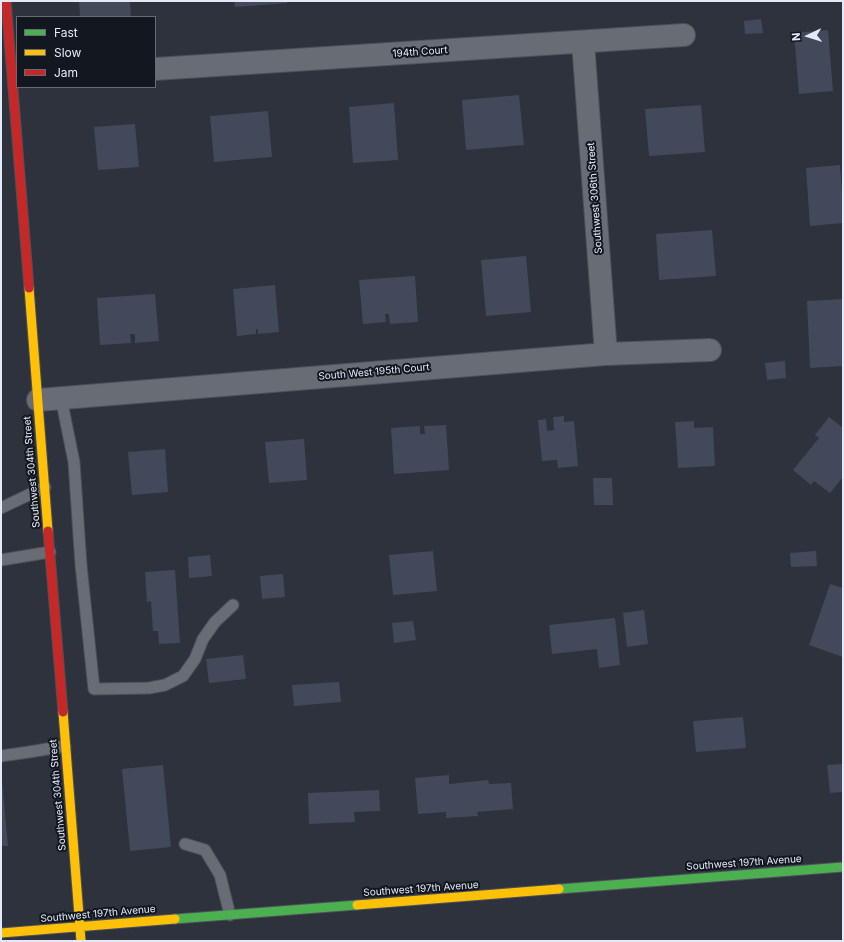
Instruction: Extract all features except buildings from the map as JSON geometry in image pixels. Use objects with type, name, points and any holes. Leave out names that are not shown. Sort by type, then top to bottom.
[{"type":"street","name":"Southwest 304th Street","points":[[6,1],[4,30],[14,77],[81,941]]},
{"type":"street","name":"194th Court","points":[[156,69],[684,35]]},
{"type":"street","name":"Southwest 306th Street","points":[[583,42],[606,354]]},
{"type":"street","name":"South West 195th Court","points":[[38,400],[606,354],[710,350]]},
{"type":"street","name":"Southwest 197th Avenue","points":[[1,933],[843,867]]},
{"type":"lane","points":[[61,398],[74,462],[81,565],[94,689],[149,688],[165,685],[183,676],[195,659],[202,639],[215,622],[233,605]]},
{"type":"lane","points":[[1,508],[45,488]]},
{"type":"lane","points":[[1,560],[50,552]]},
{"type":"lane","points":[[1,756],[65,746]]},
{"type":"lane","points":[[186,844],[205,850],[220,875],[230,915]]},
{"type":"traffic: fast","points":[[559,889],[843,867]]},
{"type":"traffic: fast","points":[[175,919],[357,905]]},
{"type":"traffic: slow","points":[[29,288],[48,531]]},
{"type":"traffic: slow","points":[[63,712],[81,941]]},
{"type":"traffic: slow","points":[[357,905],[559,889]]},
{"type":"traffic: slow","points":[[1,933],[175,919]]},
{"type":"traffic: jam","points":[[6,1],[29,288]]},
{"type":"traffic: jam","points":[[48,531],[63,712]]}]
